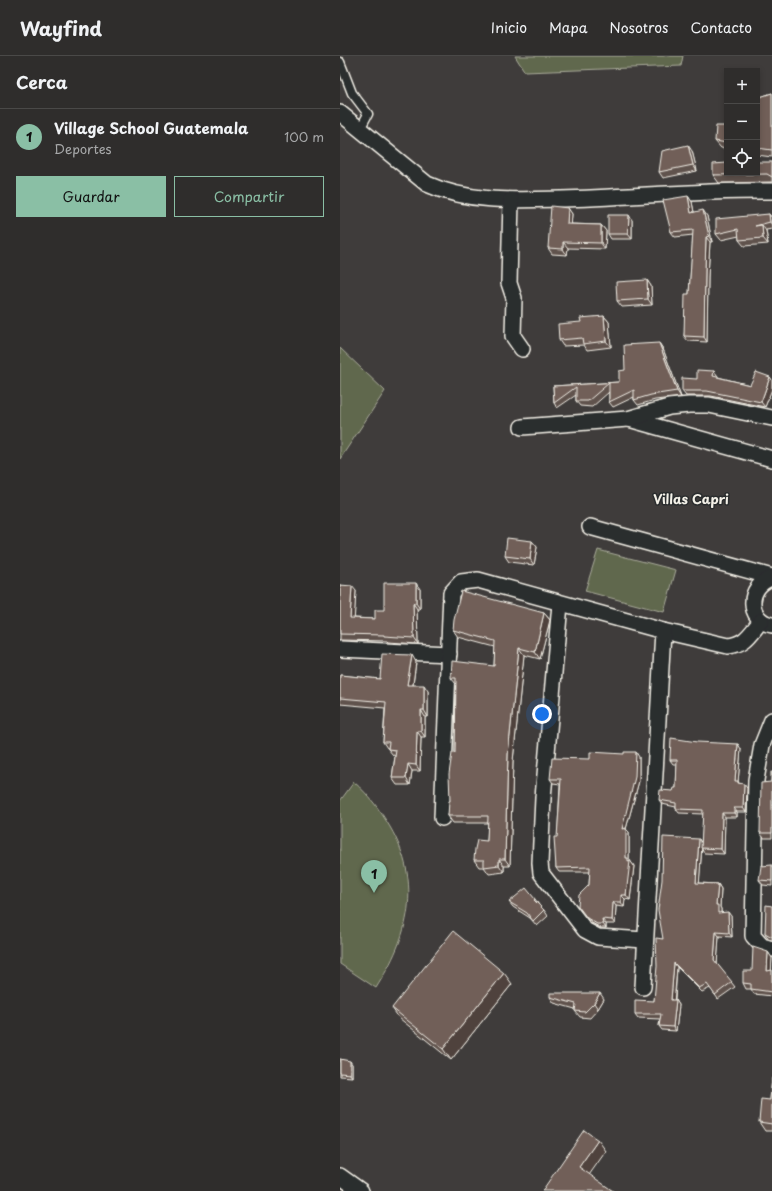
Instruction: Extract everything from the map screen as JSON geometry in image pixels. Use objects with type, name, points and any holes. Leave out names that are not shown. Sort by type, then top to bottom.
[{"type":"street","points":[[340,113],[427,184],[440,190],[466,195],[511,200],[772,191]]},
{"type":"street","points":[[511,200],[509,283],[514,298],[513,336],[522,349]]},
{"type":"street","points":[[522,427],[628,419],[669,407],[689,405],[709,405],[772,418]]},
{"type":"street","points":[[628,419],[772,459]]},
{"type":"street","points":[[590,526],[772,577]]},
{"type":"street","points":[[442,818],[451,592],[461,582],[478,580],[663,632],[728,646],[736,645],[744,641],[767,623],[756,614],[753,598],[755,591],[760,584],[772,577]]},
{"type":"street","points":[[560,604],[543,798],[540,863],[541,873],[585,930],[590,934],[598,937],[645,940]]},
{"type":"street","points":[[643,987],[663,632]]},
{"type":"street","points":[[340,650],[449,654]]},
{"type":"street","points":[[772,720],[762,745],[756,780],[753,936],[762,946],[772,949]]},
{"type":"street","points":[[340,1176],[361,1191]]},
{"type":"lane","points":[[340,62],[352,93],[368,114],[360,129]]},
{"type":"green space","points":[[515,56],[683,56],[681,66],[525,72]]},
{"type":"green space","points":[[340,348],[385,391],[340,459]]},
{"type":"green space","points":[[598,550],[676,570],[664,612],[585,591]]},
{"type":"green space","points":[[354,782],[374,803],[390,827],[400,848],[406,869],[409,889],[408,909],[404,929],[397,949],[376,988],[340,964],[340,801]]},
{"type":"building","points":[[772,93],[772,150],[760,148],[760,97]]},
{"type":"building","points":[[716,126],[724,126],[724,142],[715,141]]},
{"type":"building","points":[[688,145],[693,165],[659,172],[662,151]]},
{"type":"building","points":[[760,162],[772,162],[772,177],[767,174],[760,174]]},
{"type":"building","points":[[724,163],[724,175],[713,175],[713,164]]},
{"type":"building","points":[[688,196],[691,213],[703,210],[709,236],[706,237],[704,337],[684,336],[685,294],[689,294],[693,230],[671,232],[663,200]]},
{"type":"building","points":[[551,206],[568,208],[567,224],[601,225],[601,243],[563,242],[563,249],[548,248]]},
{"type":"building","points":[[769,214],[770,222],[755,226],[762,225],[763,238],[739,240],[738,229],[716,234],[716,219]]},
{"type":"building","points":[[608,215],[629,215],[628,234],[608,234]]},
{"type":"building","points":[[647,280],[648,299],[617,301],[616,282]]},
{"type":"building","points":[[604,316],[606,341],[583,344],[582,338],[559,340],[558,324],[581,322],[580,318]]},
{"type":"building","points":[[659,343],[677,391],[651,395],[634,400],[634,390],[609,402],[609,383],[588,401],[576,401],[576,387],[554,403],[553,386],[619,382],[619,371],[625,370],[624,345]]},
{"type":"building","points":[[697,370],[714,371],[713,376],[750,385],[756,372],[770,377],[761,402],[707,391],[682,391],[682,378],[697,379]]},
{"type":"building","points":[[507,538],[532,541],[530,559],[505,556]]},
{"type":"building","points":[[384,583],[416,583],[416,603],[413,603],[414,638],[384,635],[340,634],[340,585],[352,586],[350,618],[375,619],[375,610],[384,610]]},
{"type":"building","points":[[461,591],[544,613],[535,652],[519,648],[508,754],[505,859],[499,859],[499,865],[484,867],[484,860],[474,860],[477,840],[487,841],[488,816],[448,816],[450,801],[449,774],[452,753],[455,753],[456,678],[451,678],[452,661],[494,666],[495,641],[453,630]]},
{"type":"building","points":[[382,654],[412,655],[407,685],[424,685],[424,710],[421,710],[421,731],[417,731],[416,765],[408,764],[406,778],[392,778],[396,750],[388,749],[389,742],[383,742],[386,702],[340,698],[340,675],[380,679]]},
{"type":"building","points":[[671,738],[697,742],[738,744],[735,781],[744,784],[743,808],[734,808],[734,813],[722,813],[721,849],[701,848],[703,810],[676,809],[676,803],[659,800],[660,790],[673,791],[674,788],[676,788],[677,760],[670,760]]},
{"type":"building","points":[[590,752],[624,754],[624,752],[636,752],[635,777],[622,829],[626,828],[626,858],[628,858],[628,862],[630,861],[626,895],[621,895],[621,902],[613,902],[612,920],[602,919],[603,924],[597,924],[587,918],[578,906],[579,895],[589,885],[590,867],[556,868],[554,837],[557,837],[561,779],[550,779],[552,758],[590,759]]},
{"type":"building","points":[[771,772],[772,833],[760,833],[761,783],[771,782]]},
{"type":"building","points":[[663,837],[699,839],[696,883],[718,884],[716,905],[718,905],[718,913],[728,912],[729,933],[716,932],[714,960],[732,982],[715,995],[707,984],[699,988],[674,963],[671,1000],[676,1000],[673,1027],[659,1026],[661,1014],[635,1014],[635,1000],[654,1001],[657,966],[656,938],[663,939],[658,910],[662,880]]},
{"type":"building","points":[[772,865],[772,881],[759,880],[761,866]]},
{"type":"building","points":[[526,888],[535,899],[534,900],[544,910],[533,921],[527,913],[509,902]]},
{"type":"building","points":[[766,905],[772,906],[772,937],[765,933]]},
{"type":"building","points":[[453,931],[504,973],[443,1049],[392,1008]]},
{"type":"building","points":[[753,947],[768,952],[767,971],[772,970],[772,992],[751,989],[751,984],[743,983],[743,971],[752,971]]},
{"type":"building","points":[[550,993],[600,993],[594,1003],[585,1012],[575,1011],[576,1004],[550,997]]},
{"type":"building","points":[[340,1059],[350,1061],[350,1074],[340,1073]]},
{"type":"building","points":[[772,1078],[772,1124],[759,1122],[761,1099],[770,1100]]},
{"type":"building","points":[[584,1130],[598,1140],[579,1167],[613,1191],[542,1191]]},
{"type":"place","name":"Village School Guatemala","points":[[374,893]]},
{"type":"district","name":"Villas Capri","points":[[691,498]]}]
